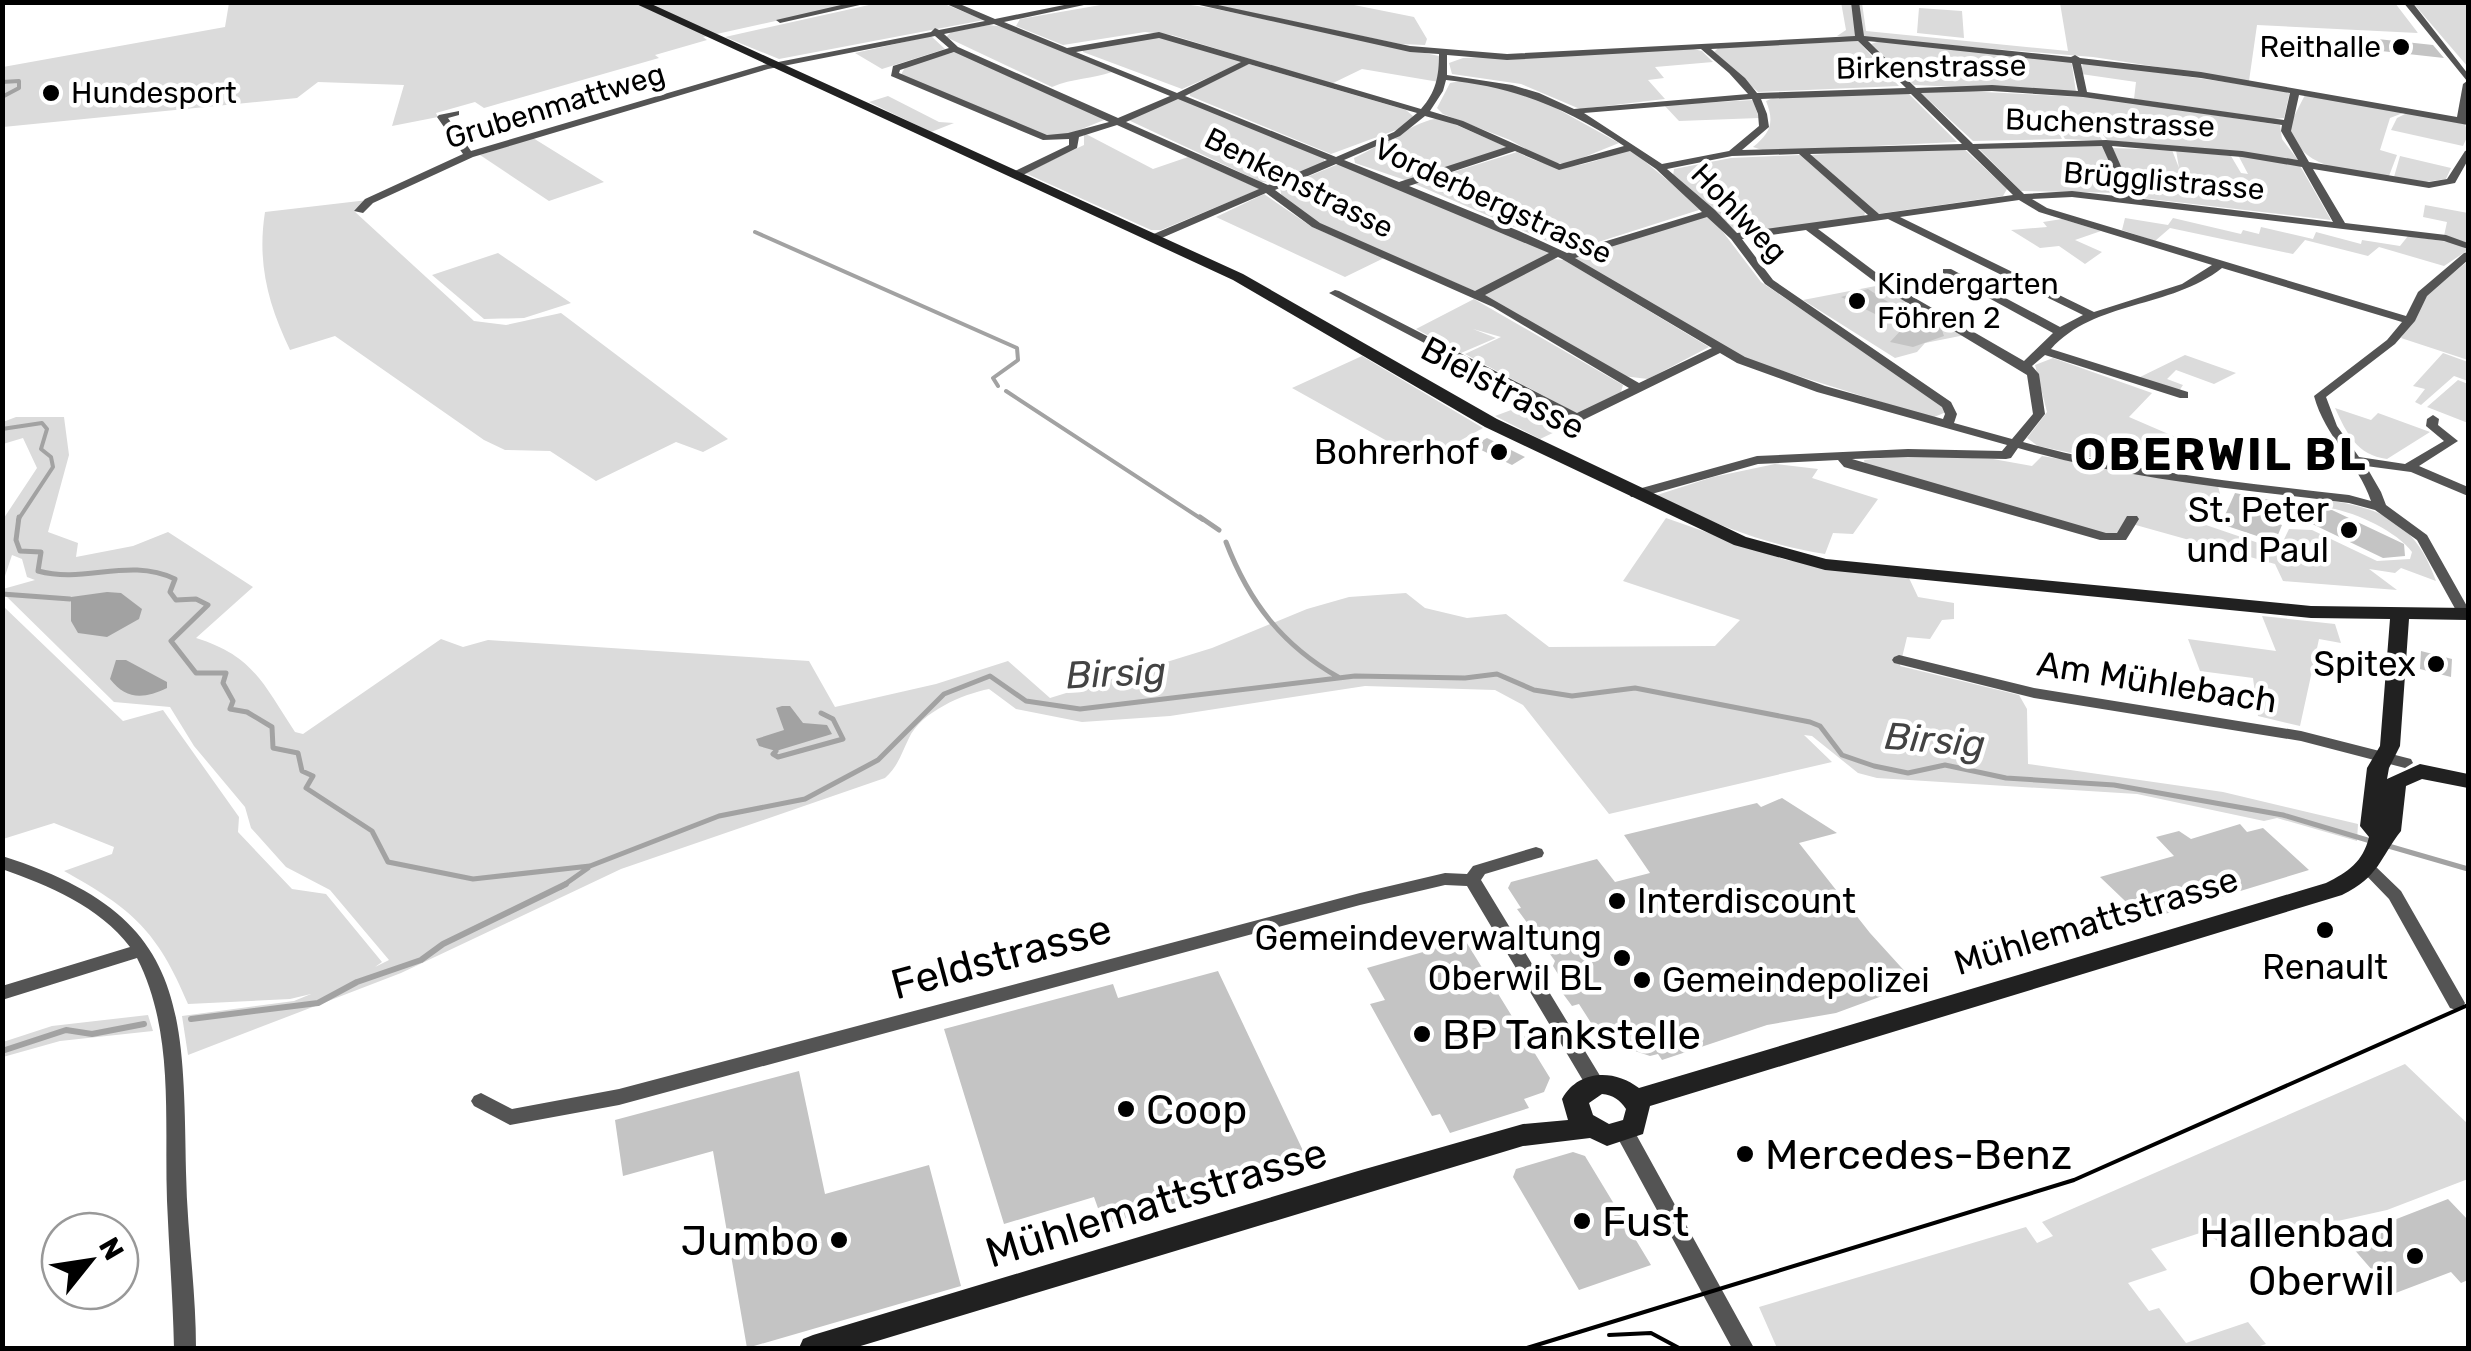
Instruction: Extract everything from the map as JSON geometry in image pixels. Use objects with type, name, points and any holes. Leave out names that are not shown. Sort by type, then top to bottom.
[{"type":"main road","name":"Bielstrasse","points":[[637,2],[1271,294],[1491,423],[1740,541],[1825,564],[2400,616],[2467,614]]},
{"type":"main road","points":[[2376,851],[2390,831],[2392,790],[2401,762],[2400,616]]},
{"type":"main road","points":[[2401,762],[2468,781]]},
{"type":"main road","name":"Mühlemattstrasse","points":[[1635,1100],[2334,889],[2376,851]]},
{"type":"main road","points":[[1595,1084],[1613,1084],[1635,1100],[1639,1119],[1625,1133],[1607,1135],[1581,1118],[1579,1092],[1595,1084]]},
{"type":"main road","name":"Mühlemattstrasse","points":[[813,1348],[1581,1118]]},
{"type":"street","points":[[780,20],[868,2]]},
{"type":"street","name":"Vorderbergstrasse","points":[[946,2],[1340,159],[1562,255],[1720,348],[1765,370],[2016,444],[2167,477],[2349,498],[2380,507]]},
{"type":"street","name":"Grubenmattweg","points":[[359,211],[369,201],[469,155],[773,66],[1094,2]]},
{"type":"street","points":[[1190,2],[1443,54],[1528,57],[1860,38],[2076,58],[2465,121],[2468,81],[2407,2]]},
{"type":"street","points":[[1855,2],[1860,38],[2021,197],[2059,216],[2409,321]]},
{"type":"street","name":"Benkenstrasse","points":[[935,31],[955,49],[1119,119],[1267,189],[1316,226],[1475,296],[1638,387]]},
{"type":"street","points":[[1069,50],[1160,35],[1425,113],[1559,167],[1632,147]]},
{"type":"street","points":[[1701,45],[1756,96]]},
{"type":"street","points":[[955,49],[896,68],[894,74],[1046,138],[1074,135],[1119,119],[1249,61]]},
{"type":"street","points":[[1152,238],[1397,134],[1425,113],[1445,77],[1443,54]]},
{"type":"street","points":[[2076,58],[2083,94]]},
{"type":"street","points":[[1445,77],[1514,86],[1576,111],[1660,167]]},
{"type":"street","name":"Birkenstrasse","points":[[1576,111],[1910,88],[2083,94],[2286,123]]},
{"type":"street","points":[[2296,91],[2286,123],[2290,141],[2340,224]]},
{"type":"street","name":"Hohlweg","points":[[1660,167],[1732,154],[1764,127],[1764,112],[1756,96]]},
{"type":"street","points":[[456,113],[442,116],[469,155]]},
{"type":"street","points":[[1015,176],[1074,146],[1074,135]]},
{"type":"street","points":[[2106,143],[2132,200]]},
{"type":"street","name":"Buchenstrasse","points":[[1732,154],[1968,144],[2106,143],[2304,162],[2438,184],[2451,181],[2468,153]]},
{"type":"street","points":[[1402,185],[1517,147]]},
{"type":"street","points":[[1801,151],[1882,216],[2092,315]]},
{"type":"street","name":"Hohlweg","points":[[1660,167],[1735,236],[1769,282],[1947,405],[1951,414],[1948,426]]},
{"type":"street","name":"Brügglistrasse","points":[[1735,236],[2021,197],[2072,194],[2340,224],[2446,238],[2468,246]]},
{"type":"street","points":[[1475,296],[1562,255],[1711,212]]},
{"type":"street","points":[[1636,494],[1758,460],[1908,453],[2006,455],[2040,414],[2033,374],[2024,366],[1888,287],[1809,227]]},
{"type":"street","points":[[2467,614],[2422,538],[2380,507],[2376,494],[2332,432],[2320,396],[2390,342],[2409,321],[2422,294],[2468,255]]},
{"type":"street","points":[[2024,366],[2060,332],[2092,315],[2192,285],[2220,264]]},
{"type":"street","points":[[1947,271],[2060,332]]},
{"type":"street","points":[[1335,292],[1578,418],[1720,348]]},
{"type":"street","points":[[2042,350],[2184,395]]},
{"type":"street","points":[[2407,468],[2452,441],[2432,426],[2433,419]]},
{"type":"street","points":[[1842,457],[1850,464],[2106,537],[2122,537],[2132,519]]},
{"type":"street","points":[[2354,460],[2407,468],[2468,492]]},
{"type":"street","name":"Am Mühlebach","points":[[1898,660],[2034,693],[2301,736],[2401,762]]},
{"type":"street","points":[[2376,851],[2395,895],[2456,1004]]},
{"type":"street","name":"Feldstrasse","points":[[481,1101],[510,1117],[619,1097],[1360,898],[1444,878],[1472,880],[1479,870],[1536,853]]},
{"type":"street","points":[[2,862],[54,881],[104,909],[142,950],[165,1011],[172,1062],[185,1348]]},
{"type":"street","points":[[1472,880],[1595,1084]]},
{"type":"street","points":[[2,993],[142,950]]},
{"type":"street","points":[[1625,1133],[1743,1348]]},
{"type":"shaded area","points":[[1841,2],[1862,3],[1866,31],[2068,51],[2060,3],[2395,3],[2418,33],[2257,25],[2249,81],[2093,57],[1837,36],[1846,30]]},
{"type":"shaded area","points":[[229,3],[857,3],[703,37],[707,40],[655,55],[659,58],[484,108],[475,102],[436,113],[438,117],[392,126],[404,85],[318,82],[297,98],[3,127],[3,67],[225,27]]},
{"type":"shaded area","points":[[878,3],[942,3],[984,20],[779,59],[725,37]]},
{"type":"shaded area","points":[[1112,3],[1177,3],[1211,8],[1439,56],[1439,82],[1362,69],[1331,84],[1172,35],[1145,32],[1063,45],[1016,26],[1020,19]]},
{"type":"shaded area","points":[[1206,3],[1344,3],[1414,17],[1427,39],[1425,45],[1400,44]]},
{"type":"shaded area","points":[[2413,3],[2468,3],[2468,67]]},
{"type":"shaded area","points":[[1919,8],[1962,11],[1964,38],[1917,33]]},
{"type":"shaded area","points":[[989,25],[1004,27],[1112,72],[1052,87],[946,37],[951,32]]},
{"type":"shaded area","points":[[931,36],[945,49],[882,69],[855,53]]},
{"type":"shaded area","points":[[1155,36],[1244,62],[1182,89],[1083,52],[1083,48]]},
{"type":"shaded area","points":[[1858,41],[1899,86],[1758,92],[1714,52],[1719,47]]},
{"type":"shaded area","points":[[1880,41],[2071,59],[2076,92],[1914,85],[1871,44]]},
{"type":"shaded area","points":[[1689,48],[1702,51],[1713,62],[1655,67],[1664,78],[1648,80],[1665,99],[1580,109],[1521,84],[1452,74],[1449,63],[1463,58]]},
{"type":"shaded area","points":[[955,52],[1103,116],[1104,120],[1067,135],[1043,135],[900,76],[906,66]]},
{"type":"shaded area","points":[[2083,62],[2290,91],[2284,118],[2273,119],[2134,99],[2136,82],[2081,74]]},
{"type":"shaded area","points":[[1249,64],[1406,110],[1413,116],[1407,126],[1331,154],[1190,96],[1189,91]]},
{"type":"shaded area","points":[[1465,80],[1525,91],[1619,143],[1567,164],[1549,162],[1510,140],[1443,114],[1437,108],[1450,83]]},
{"type":"shaded area","points":[[1924,89],[2101,98],[2280,125],[2282,139],[2298,160],[2107,140],[2089,117],[2085,117],[2103,141],[2065,139],[2052,115],[2059,115],[2049,113],[2062,139],[1973,141],[1921,93]]},
{"type":"shaded area","points":[[1907,92],[1957,142],[1765,151],[1753,147],[1769,127],[1766,101],[1773,98]]},
{"type":"shaded area","points":[[2305,95],[2403,113],[2390,118],[2380,150],[2397,155],[2389,176],[2329,166],[2304,153],[2289,126]]},
{"type":"shaded area","points":[[888,96],[939,122],[954,123],[931,132],[869,102]]},
{"type":"shaded area","points":[[1178,97],[1323,157],[1325,162],[1274,183],[1261,182],[1124,118]]},
{"type":"shaded area","points":[[1753,100],[1759,118],[1679,121],[1664,105]]},
{"type":"shaded area","points":[[2407,113],[2465,124],[2468,135],[2463,146],[2391,130],[2397,118]]},
{"type":"shaded area","points":[[1440,118],[1509,148],[1408,181],[1355,163],[1354,158],[1397,135]]},
{"type":"shaded area","points":[[1084,133],[1153,169],[1188,157],[1260,189],[1161,230],[1151,230],[1025,173],[1084,145]]},
{"type":"shaded area","points":[[533,138],[604,182],[549,201],[480,155]]},
{"type":"shaded area","points":[[2103,144],[2124,193],[2021,191],[1978,148]]},
{"type":"shaded area","points":[[1962,147],[2007,189],[2003,196],[1877,214],[1810,155]]},
{"type":"shaded area","points":[[2112,148],[2172,150],[2179,168],[2176,150],[2231,156],[2241,173],[2248,174],[2238,155],[2299,164],[2331,220],[2141,198],[2133,194]]},
{"type":"shaded area","points":[[1630,149],[1702,209],[1570,251],[1415,184],[1517,152],[1548,164],[1574,166]]},
{"type":"shaded area","points":[[1800,155],[1865,212],[1864,217],[1746,233],[1735,230],[1673,176],[1674,169],[1731,158]]},
{"type":"shaded area","points":[[2400,156],[2451,168],[2446,179],[2425,182],[2394,177]]},
{"type":"shaded area","points":[[1341,163],[1553,252],[1477,292],[1310,220],[1282,198],[1280,188]]},
{"type":"shaded area","points":[[1264,194],[1312,227],[1384,258],[1345,277],[1216,217]]},
{"type":"shaded area","points":[[368,200],[354,211],[474,321],[506,325],[561,313],[728,439],[703,452],[676,442],[596,481],[550,451],[505,450],[484,440],[335,336],[290,350],[266,283],[262,249],[265,212]]},
{"type":"shaded area","points":[[2425,205],[2468,213],[2468,243],[2444,236],[2447,222],[2423,217]]},
{"type":"shaded area","points":[[1710,215],[1761,282],[1940,403],[1946,412],[1932,418],[1748,360],[1572,257]]},
{"type":"shaded area","points":[[2125,218],[2168,225],[2173,218],[2241,234],[2243,230],[2259,234],[2261,227],[2313,239],[2316,232],[2361,244],[2362,240],[2400,246],[2408,236],[2456,243],[2468,250],[2444,266],[2379,247],[2368,256],[2305,240],[2293,254],[2170,228],[2155,241],[2122,230]]},
{"type":"shaded area","points":[[2062,219],[2101,231],[2075,240],[2102,252],[2085,264],[2059,246],[2040,248],[2011,230],[2047,227],[2043,222]]},
{"type":"shaded area","points":[[498,253],[571,303],[524,318],[484,319],[432,275]]},
{"type":"shaded area","points":[[1552,259],[1564,260],[1709,347],[1648,379],[1623,376],[1482,295]]},
{"type":"shaded area","points":[[2468,261],[2468,360],[2401,338],[2426,295]]},
{"type":"shaded area","points":[[1881,285],[1965,335],[1925,343],[1917,352],[1895,358],[1803,300]]},
{"type":"shaded area","points":[[1474,299],[1623,385],[1621,392],[1578,414],[1465,354],[1501,337],[1473,329],[1496,338],[1461,353],[1416,329]]},
{"type":"shaded area","points":[[2443,353],[2468,362],[2468,381],[2454,376],[2421,405],[2415,402],[2425,389],[2413,386]]},
{"type":"shaded area","points":[[2185,355],[2236,373],[2214,384],[2176,370],[2167,379],[2183,385],[2179,391],[2138,378]]},
{"type":"shaded area","points":[[1362,356],[1483,428],[1423,461],[1292,388]]},
{"type":"shaded area","points":[[2053,358],[2152,393],[2129,417],[2180,439],[2171,445],[2148,437],[2123,464],[2038,446],[2027,438],[2047,412],[2035,365]]},
{"type":"shaded area","points":[[2458,380],[2468,384],[2468,423],[2427,407]]},
{"type":"shaded area","points":[[1533,402],[1574,423],[1540,439],[1495,416]]},
{"type":"shaded area","points":[[2335,408],[2371,420],[2378,413],[2430,432],[2387,459],[2377,457],[2354,442]]},
{"type":"shaded area","points":[[16,417],[64,417],[69,455],[48,532],[78,543],[76,557],[133,546],[168,532],[253,587],[196,638],[216,645],[244,663],[265,686],[295,732],[303,734],[441,639],[463,647],[488,640],[809,661],[835,707],[936,684],[1008,661],[1050,698],[1212,648],[1307,609],[1349,597],[1406,593],[1425,608],[1467,618],[1506,614],[1549,647],[1715,646],[1740,620],[1623,581],[1666,518],[1786,560],[1909,578],[1918,597],[1954,603],[1954,619],[1942,620],[1930,639],[1907,637],[1900,666],[2019,695],[2027,709],[2028,764],[2223,792],[2358,824],[2357,841],[2277,818],[2264,821],[2137,794],[1877,778],[1858,773],[1812,736],[1804,735],[1832,762],[1609,814],[1523,705],[1495,690],[1365,686],[1170,716],[1082,722],[1016,709],[989,689],[955,700],[923,720],[885,778],[621,869],[401,973],[188,1055],[182,1016],[294,1001],[311,994],[290,999],[188,1004],[165,957],[140,924],[108,897],[64,871],[112,854],[114,847],[54,823],[3,839],[3,606],[123,721],[163,710],[239,817],[238,832],[292,889],[326,894],[382,962],[375,967],[389,960],[330,890],[286,867],[251,828],[245,807],[194,746],[170,707],[114,702],[6,596],[3,589],[35,580],[27,577],[22,559],[12,555],[3,582],[2,521],[37,468],[23,438],[3,444],[3,422]]},
{"type":"shaded area","points":[[1910,455],[1993,459],[2032,466],[2042,456],[2218,486],[2220,494],[2203,524],[2279,550],[2289,529],[2312,530],[2377,561],[2410,559],[2412,552],[2395,536],[2358,516],[2322,507],[2319,499],[2360,507],[2406,531],[2436,581],[2401,568],[2395,573],[2369,569],[2397,590],[2283,581],[2275,564],[2125,522],[2118,534],[2104,534],[1865,465],[1864,460]]},
{"type":"shaded area","points":[[1775,464],[1818,469],[1812,478],[1878,499],[1853,534],[1833,533],[1825,554],[1739,532],[1657,495],[1713,477]]},
{"type":"shaded area","points":[[121,593],[142,609],[139,619],[107,637],[78,633],[71,621],[71,597]]},
{"type":"shaded area","points":[[2262,616],[2335,624],[2341,643],[2319,639],[2300,726],[2258,716],[2253,678],[2200,671],[2188,639],[2276,651]]},
{"type":"shaded area","points":[[116,660],[126,660],[167,682],[167,688],[143,696],[122,691],[110,679]]},
{"type":"shaded area","points":[[790,706],[803,723],[827,725],[832,734],[776,751],[759,746],[756,739],[784,730],[776,708]]},
{"type":"shaded area","points":[[148,1015],[153,1031],[60,1041],[3,1057],[3,1042],[52,1026]]},
{"type":"shaded area","points":[[2405,1064],[2468,1124],[2468,1179],[2387,1210],[2226,1246],[2203,1232],[2151,1249],[2167,1270],[2128,1283],[2149,1311],[2159,1308],[2186,1343],[2248,1322],[2266,1344],[2254,1348],[1777,1348],[1759,1307],[2026,1227],[2037,1243],[2053,1236],[2042,1222]]},
{"type":"building","name":"Reithalle","points":[[2359,37],[2433,45],[2444,58],[2363,49]]},
{"type":"building","points":[[1868,289],[1925,326],[1941,327],[1944,336],[1913,347],[1890,342],[1903,328],[1841,297]]},
{"type":"building","name":"Bohrerhof","points":[[1487,438],[1525,457],[1512,465],[1473,446]]},
{"type":"building","points":[[2235,493],[2270,500],[2269,521],[2282,525],[2275,542],[2221,524]]},
{"type":"building","name":"St. Peter und Paul","points":[[2332,510],[2404,544],[2405,556],[2383,558],[2304,520],[2320,511]]},
{"type":"building","name":"Spitex","points":[[2421,651],[2452,659],[2451,677],[2420,669]]},
{"type":"building","points":[[1782,798],[1837,833],[1799,843],[1870,933],[1920,988],[1893,992],[1836,1013],[1767,1025],[1662,1060],[1658,1054],[1650,1056],[1617,1045],[1612,1037],[1602,1040],[1579,1004],[1572,1006],[1558,987],[1564,984],[1553,966],[1555,961],[1517,909],[1521,908],[1508,888],[1511,882],[1597,859],[1615,882],[1650,873],[1624,835],[1757,803],[1761,807]]},
{"type":"building","points":[[2240,824],[2247,832],[2263,828],[2309,870],[2145,920],[2100,877],[2174,856],[2156,837],[2179,831],[2191,839]]},
{"type":"building","name":"BP Tankstelle","points":[[1465,940],[1550,1078],[1544,1092],[1524,1099],[1529,1108],[1450,1133],[1440,1114],[1432,1116],[1370,1004],[1385,1000],[1367,968]]},
{"type":"building","name":"Coop","points":[[1218,971],[1306,1157],[1207,1187],[1209,1193],[1104,1225],[1094,1197],[1004,1224],[944,1029],[1113,984],[1118,998]]},
{"type":"building","name":"Jumbo","points":[[799,1071],[825,1194],[929,1165],[961,1286],[747,1348],[713,1151],[623,1176],[615,1120]]},
{"type":"building","name":"Fust","points":[[1573,1152],[1585,1156],[1651,1265],[1579,1290],[1513,1177],[1516,1169]]},
{"type":"building","name":"Hallenbad Oberwil","points":[[2448,1199],[2468,1220],[2468,1280],[2461,1283],[2451,1272],[2393,1294],[2345,1239]]},
{"type":"waterway","name":"Birsig","points":[[2,82],[19,81],[19,88],[2,97]]},
{"type":"waterway","points":[[755,232],[1017,348],[1018,360],[993,378],[998,386]]},
{"type":"waterway","points":[[1006,391],[1203,520]]},
{"type":"waterway","name":"Birsig","points":[[2,429],[42,423],[47,429],[41,449],[51,457],[53,467],[19,519]]},
{"type":"waterway","points":[[1200,517],[1219,530]]},
{"type":"waterway","name":"Birsig","points":[[19,519],[16,540],[20,551],[41,552],[38,571],[73,575],[124,570],[158,573],[175,579],[170,592],[176,600],[196,599],[208,605],[171,641],[196,673],[226,673],[223,683],[233,701],[230,709],[247,712],[272,727],[273,748],[298,753],[302,771],[313,776],[306,788],[372,831],[388,862],[473,879],[590,866],[719,816],[805,799],[878,760],[944,694],[990,676],[1026,701],[1080,709],[1355,676],[1465,678],[1497,674],[1534,690],[1572,696],[1635,688],[1810,722],[1820,726],[1842,755],[1874,766],[1908,773],[1945,765],[2006,778],[2114,785],[2283,815],[2374,842]]},
{"type":"waterway","points":[[1226,542],[1245,584],[1270,620],[1300,651],[1338,677]]},
{"type":"waterway","points":[[2,594],[70,599]]},
{"type":"waterway","points":[[776,751],[773,754],[778,757],[843,739],[833,719],[821,713]]},
{"type":"waterway","name":"Birsig","points":[[2385,845],[2468,869]]},
{"type":"waterway","points":[[564,885],[588,868]]},
{"type":"waterway","points":[[191,1019],[318,1003],[357,982],[421,960],[443,944],[564,885]]},
{"type":"waterway","points":[[2,1051],[66,1030],[92,1034],[144,1024]]},
{"type":"tram line","points":[[1527,1348],[2074,1180],[2468,1005]]},
{"type":"tram line","points":[[1609,1335],[1651,1333],[1679,1348]]},
{"type":"place","name":"Reithalle","points":[[2401,47]]},
{"type":"place","name":"Hundesport","points":[[51,93]]},
{"type":"place","name":"Kindergarten Föhren 2","points":[[1857,301]]},
{"type":"place","name":"Bohrerhof","points":[[1499,452]]},
{"type":"place","name":"St. Peter und Paul","points":[[2349,530]]},
{"type":"place","name":"Spitex","points":[[2436,664]]},
{"type":"place","name":"Interdiscount","points":[[1617,901]]},
{"type":"place","name":"Renault","points":[[2325,930]]},
{"type":"place","name":"Gemeindeverwaltung Oberwil BL","points":[[1622,958]]},
{"type":"place","name":"Gemeindepolizei","points":[[1642,980]]},
{"type":"place","name":"BP Tankstelle","points":[[1422,1034]]},
{"type":"place","name":"Coop","points":[[1126,1109]]},
{"type":"place","name":"Mercedes-Benz","points":[[1745,1154]]},
{"type":"place","name":"Fust","points":[[1582,1221]]},
{"type":"place","name":"Jumbo","points":[[839,1240]]},
{"type":"place","name":"Hallenbad Oberwil","points":[[2415,1256]]},
{"type":"district","name":"OBERWIL BL","points":[[2221,454]]}]
